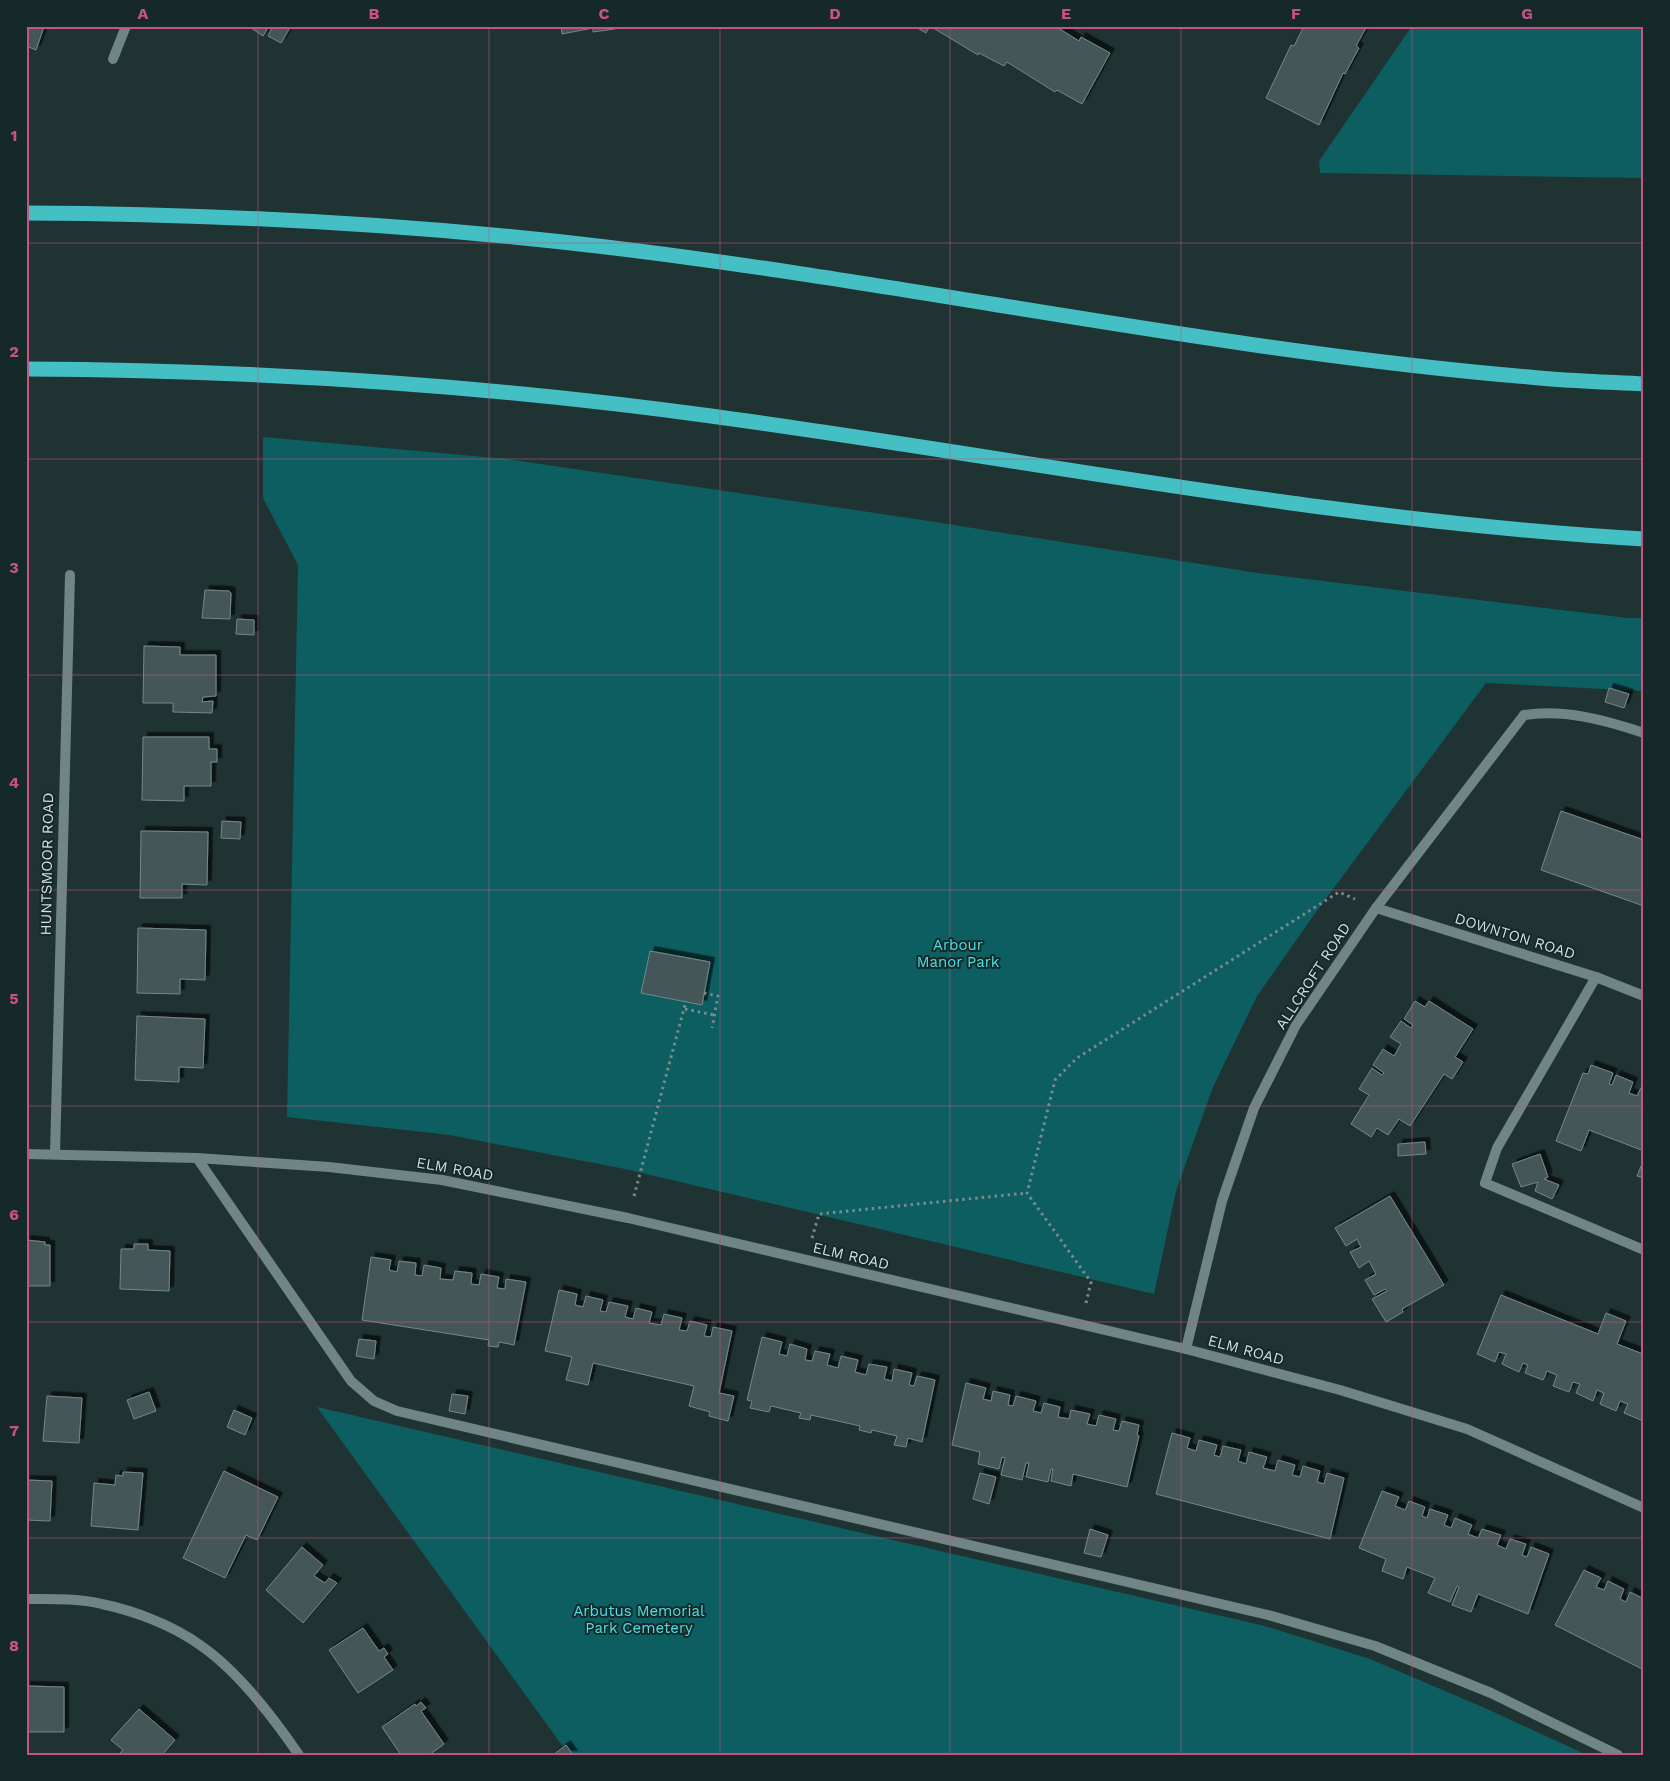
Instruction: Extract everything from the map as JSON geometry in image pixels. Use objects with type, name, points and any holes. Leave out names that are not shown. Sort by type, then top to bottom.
[{"type":"highway","points":[[26,213],[163,215],[329,224],[425,230],[605,247],[863,283],[1307,352],[1531,378],[1644,384]]},
{"type":"highway","points":[[26,369],[226,374],[412,385],[585,400],[841,435],[1282,504],[1534,533],[1644,539]]},
{"type":"street","points":[[113,59],[126,26]]},
{"type":"street","name":"HUNTSMOOR ROAD","points":[[55,1154],[70,575]]},
{"type":"street","name":"ALLCROFT ROAD","points":[[1186,1349],[1222,1201],[1254,1108],[1296,1025],[1376,908],[1524,715],[1549,711],[1620,725],[1644,733]]},
{"type":"street","name":"DOWNTON ROAD","points":[[1376,908],[1596,977],[1644,996]]},
{"type":"street","points":[[1596,977],[1498,1148],[1485,1183],[1644,1250]]},
{"type":"street","name":"ELM ROAD","points":[[26,1154],[197,1158],[329,1167],[442,1180],[628,1218],[1186,1349],[1340,1390],[1467,1429],[1644,1508]]},
{"type":"street","points":[[197,1158],[351,1381],[374,1401],[397,1411],[1268,1614],[1375,1646],[1491,1693],[1618,1755]]},
{"type":"street","points":[[26,1599],[101,1603],[147,1617],[200,1645],[236,1677],[273,1717],[299,1755]]},
{"type":"path","points":[[1082,1326],[1091,1282],[1027,1194],[1055,1080],[1077,1058],[1339,892],[1376,908]]},
{"type":"path","points":[[704,993],[718,996],[712,1028]]},
{"type":"path","points":[[628,1218],[686,1001]]},
{"type":"path","points":[[685,1008],[714,1015]]},
{"type":"path","points":[[806,1261],[819,1214],[1027,1194]]},
{"type":"green space","points":[[1412,26],[1644,26],[1644,178],[1320,173],[1319,161]]},
{"type":"green space","name":"Arbour Manor Park","points":[[263,437],[507,459],[916,519],[1257,573],[1628,618],[1644,618],[1644,691],[1486,683],[1316,912],[1257,996],[1213,1087],[1176,1191],[1154,1294],[625,1169],[450,1135],[287,1117],[298,565],[263,498]]},
{"type":"green space","name":"Arbutus Memorial Park Cemetery","points":[[317,1407],[1265,1626],[1370,1659],[1485,1708],[1587,1755],[569,1755]]},
{"type":"building","points":[[26,26],[50,26],[49,29],[44,27],[36,50],[26,46]]},
{"type":"building","points":[[248,26],[269,26],[263,36]]},
{"type":"building","points":[[273,26],[291,26],[281,43],[268,36]]},
{"type":"building","points":[[561,26],[635,26],[593,32],[593,28],[562,34]]},
{"type":"building","points":[[914,26],[930,26],[926,33]]},
{"type":"building","points":[[930,26],[1055,26],[1079,41],[1081,37],[1110,53],[1082,104],[1057,90],[1055,92],[1007,62],[1004,66],[979,53],[978,55]]},
{"type":"building","points":[[1304,26],[1367,26],[1356,46],[1359,48],[1345,74],[1343,73],[1319,125],[1266,98],[1291,45],[1294,46]]},
{"type":"building","points":[[205,590],[229,591],[231,593],[230,619],[202,618]]},
{"type":"building","points":[[237,619],[254,620],[254,635],[236,634]]},
{"type":"building","points":[[144,646],[180,647],[180,655],[216,655],[216,696],[203,697],[202,702],[213,701],[212,713],[173,712],[173,703],[143,703]]},
{"type":"building","points":[[1609,688],[1629,694],[1624,708],[1605,702]]},
{"type":"building","points":[[143,737],[209,737],[209,749],[217,749],[217,762],[211,762],[211,786],[184,786],[184,801],[142,800]]},
{"type":"building","points":[[1561,811],[1644,840],[1644,906],[1541,870]]},
{"type":"building","points":[[222,821],[241,822],[240,839],[221,838]]},
{"type":"building","points":[[141,831],[208,832],[207,885],[182,884],[182,898],[140,898]]},
{"type":"building","points":[[138,928],[206,930],[205,980],[180,979],[180,994],[137,993]]},
{"type":"building","points":[[650,951],[710,962],[702,1005],[641,993]]},
{"type":"building","points":[[1415,1001],[1425,1007],[1429,1001],[1473,1029],[1455,1057],[1463,1062],[1452,1079],[1444,1074],[1410,1126],[1399,1119],[1388,1135],[1377,1128],[1371,1137],[1351,1124],[1369,1095],[1359,1089],[1372,1068],[1382,1075],[1384,1073],[1373,1065],[1383,1049],[1394,1056],[1401,1044],[1390,1037],[1401,1021],[1411,1028],[1413,1025],[1404,1019]]},
{"type":"building","points":[[137,1016],[205,1019],[203,1068],[179,1067],[179,1082],[135,1080]]},
{"type":"building","points":[[1591,1065],[1613,1073],[1609,1084],[1612,1085],[1616,1075],[1633,1082],[1629,1093],[1637,1096],[1642,1086],[1644,1086],[1644,1151],[1589,1130],[1581,1151],[1556,1141],[1583,1073],[1588,1074]]},
{"type":"building","points":[[1425,1142],[1426,1154],[1398,1156],[1398,1144]]},
{"type":"building","points":[[1540,1154],[1548,1177],[1544,1179],[1559,1185],[1552,1199],[1535,1191],[1538,1182],[1521,1187],[1512,1164]]},
{"type":"building","points":[[1644,1159],[1644,1178],[1637,1176]]},
{"type":"building","points":[[1390,1196],[1444,1285],[1402,1309],[1403,1312],[1386,1322],[1372,1299],[1387,1291],[1385,1289],[1374,1295],[1365,1280],[1376,1274],[1369,1261],[1359,1268],[1350,1252],[1361,1247],[1357,1239],[1346,1246],[1335,1228]]},
{"type":"building","points":[[26,1240],[45,1242],[45,1245],[50,1245],[50,1286],[26,1286]]},
{"type":"building","points":[[134,1244],[148,1244],[148,1250],[170,1251],[169,1291],[120,1289],[121,1249],[134,1249]]},
{"type":"building","points":[[371,1257],[391,1260],[389,1270],[397,1272],[399,1261],[416,1263],[415,1275],[422,1276],[424,1265],[441,1268],[440,1279],[453,1280],[455,1271],[472,1273],[471,1284],[479,1285],[481,1274],[499,1277],[497,1288],[505,1289],[506,1279],[526,1282],[514,1345],[499,1342],[498,1347],[488,1346],[489,1340],[362,1320]]},
{"type":"building","points":[[559,1290],[577,1294],[575,1305],[583,1307],[586,1296],[603,1300],[600,1311],[606,1312],[609,1302],[628,1306],[625,1317],[633,1319],[636,1308],[652,1312],[649,1323],[661,1325],[664,1314],[682,1318],[679,1330],[687,1331],[690,1321],[707,1325],[704,1336],[711,1337],[713,1327],[732,1331],[719,1393],[734,1396],[728,1421],[709,1416],[710,1412],[689,1406],[694,1386],[593,1363],[588,1385],[566,1380],[572,1357],[545,1351]]},
{"type":"building","points":[[1501,1295],[1598,1334],[1606,1313],[1626,1321],[1617,1344],[1643,1354],[1644,1351],[1644,1414],[1641,1420],[1624,1413],[1628,1404],[1620,1401],[1616,1411],[1600,1404],[1604,1393],[1597,1390],[1593,1401],[1576,1393],[1580,1384],[1573,1382],[1569,1392],[1553,1386],[1557,1375],[1547,1371],[1543,1380],[1525,1373],[1528,1365],[1523,1363],[1519,1372],[1502,1364],[1506,1354],[1499,1352],[1495,1362],[1477,1354]]},
{"type":"building","points":[[762,1337],[782,1342],[779,1354],[787,1356],[790,1344],[807,1349],[805,1360],[812,1361],[815,1351],[830,1354],[827,1365],[838,1368],[841,1356],[858,1360],[855,1372],[866,1375],[869,1364],[887,1367],[884,1379],[892,1381],[894,1369],[912,1373],[909,1385],[914,1386],[917,1376],[935,1380],[922,1442],[908,1438],[906,1447],[894,1445],[897,1436],[872,1430],[871,1433],[859,1430],[860,1426],[811,1415],[810,1420],[799,1418],[801,1413],[771,1406],[769,1412],[750,1408],[752,1401],[747,1400]]},
{"type":"building","points":[[359,1339],[376,1341],[374,1359],[356,1356]]},
{"type":"building","points":[[966,1383],[986,1388],[983,1399],[991,1401],[993,1391],[1010,1395],[1008,1405],[1013,1406],[1016,1396],[1036,1401],[1033,1411],[1041,1413],[1044,1403],[1060,1407],[1058,1417],[1069,1419],[1071,1410],[1090,1414],[1087,1424],[1096,1426],[1099,1415],[1116,1419],[1113,1430],[1119,1431],[1122,1421],[1139,1425],[1137,1435],[1139,1436],[1127,1487],[1073,1474],[1071,1486],[1051,1481],[1053,1469],[1051,1469],[1048,1482],[1026,1477],[1029,1463],[1026,1463],[1022,1480],[1001,1475],[1005,1458],[1002,1457],[999,1469],[978,1464],[980,1452],[952,1445]]},
{"type":"building","points":[[149,1392],[156,1411],[134,1419],[127,1400]]},
{"type":"building","points":[[452,1394],[468,1396],[465,1414],[449,1411]]},
{"type":"building","points":[[47,1396],[82,1398],[79,1443],[43,1441]]},
{"type":"building","points":[[234,1410],[252,1418],[245,1435],[227,1427]]},
{"type":"building","points":[[1172,1433],[1190,1438],[1187,1448],[1196,1451],[1199,1440],[1217,1445],[1214,1455],[1220,1457],[1223,1446],[1241,1450],[1238,1461],[1246,1464],[1249,1452],[1267,1457],[1263,1468],[1275,1471],[1278,1460],[1295,1465],[1292,1475],[1300,1477],[1303,1466],[1320,1471],[1317,1482],[1324,1484],[1327,1473],[1344,1478],[1330,1539],[1156,1494]]},
{"type":"building","points":[[224,1471],[278,1497],[257,1540],[246,1535],[225,1578],[183,1558]]},
{"type":"building","points":[[123,1472],[143,1473],[138,1530],[91,1526],[94,1483],[115,1485],[116,1475],[123,1476]]},
{"type":"building","points":[[980,1473],[996,1477],[989,1504],[973,1499]]},
{"type":"building","points":[[26,1480],[52,1481],[50,1521],[26,1520]]},
{"type":"building","points":[[1382,1491],[1399,1497],[1395,1506],[1405,1510],[1409,1501],[1425,1507],[1422,1516],[1427,1518],[1430,1509],[1448,1515],[1444,1525],[1451,1528],[1455,1518],[1472,1525],[1468,1534],[1478,1538],[1482,1529],[1501,1535],[1497,1545],[1506,1549],[1510,1539],[1526,1544],[1522,1555],[1527,1557],[1531,1547],[1549,1554],[1528,1614],[1478,1594],[1471,1612],[1452,1605],[1459,1587],[1457,1586],[1450,1602],[1428,1593],[1435,1578],[1407,1567],[1403,1579],[1382,1571],[1386,1559],[1359,1548]]},
{"type":"building","points":[[1090,1529],[1108,1535],[1101,1557],[1084,1553]]},
{"type":"building","points":[[302,1547],[323,1565],[314,1576],[325,1583],[329,1578],[337,1583],[303,1623],[266,1590]]},
{"type":"building","points":[[1584,1570],[1601,1578],[1596,1587],[1604,1590],[1608,1581],[1624,1589],[1620,1599],[1626,1602],[1630,1592],[1644,1599],[1641,1609],[1644,1611],[1644,1670],[1555,1625]]},
{"type":"building","points":[[363,1628],[379,1651],[384,1648],[388,1654],[384,1657],[393,1670],[358,1693],[329,1650]]},
{"type":"building","points":[[26,1686],[64,1687],[64,1732],[26,1732]]},
{"type":"building","points":[[421,1702],[426,1708],[421,1711],[444,1744],[429,1755],[401,1755],[382,1727],[415,1704],[416,1706]]},
{"type":"building","points":[[139,1709],[175,1740],[162,1755],[118,1755],[123,1750],[111,1740]]},
{"type":"building","points":[[566,1745],[573,1755],[553,1755]]}]
